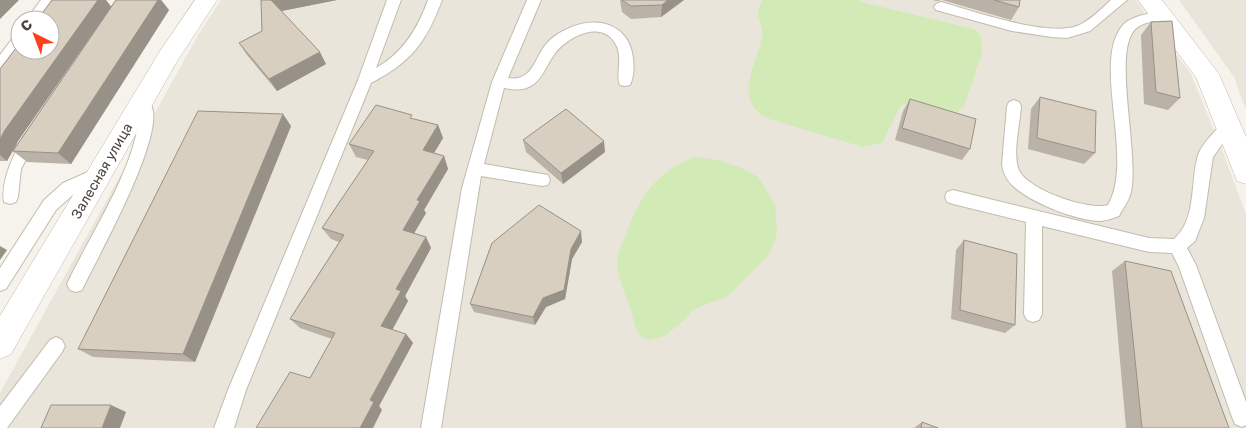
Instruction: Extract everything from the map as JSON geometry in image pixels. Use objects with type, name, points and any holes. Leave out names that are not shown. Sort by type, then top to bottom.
[{"type":"street","name":"Залесная улица","points":[[0,344],[168,57],[206,0]]},
{"type":"street","points":[[1156,7],[1207,74],[1229,125],[1246,173]]},
{"type":"lane","points":[[224,428],[237,390],[365,80],[394,0]]},
{"type":"lane","points":[[365,80],[393,64],[406,50],[426,24],[435,0]]},
{"type":"lane","points":[[431,428],[470,188],[499,82],[534,0]]},
{"type":"lane","points":[[941,7],[1034,30],[1062,34],[1079,30],[1090,24],[1120,0]]},
{"type":"lane","points":[[1014,106],[1011,172],[1022,186],[1056,203],[1100,214],[1113,212],[1124,192],[1125,173],[1126,151],[1119,54],[1122,36],[1128,27],[1156,7]]},
{"type":"lane","points":[[499,82],[520,84],[527,82],[551,48],[566,36],[591,26],[611,30],[620,39],[628,55],[625,81]]},
{"type":"lane","points":[[0,65],[5,50]]},
{"type":"lane","points":[[76,284],[136,162],[148,118],[146,109],[139,107]]},
{"type":"lane","points":[[954,196],[1034,218],[1149,245],[1177,246],[1189,236],[1196,218],[1206,155],[1229,125]]},
{"type":"lane","points":[[10,197],[13,169],[37,127]]},
{"type":"lane","points":[[475,169],[542,180]]},
{"type":"lane","points":[[0,283],[50,205],[70,188],[101,172]]},
{"type":"lane","points":[[1033,314],[1034,218]]},
{"type":"lane","points":[[1177,246],[1187,265],[1242,417]]},
{"type":"lane","points":[[0,422],[56,346]]},
{"type":"shaded area","points":[[221,0],[1135,0],[1191,74],[1246,214],[1246,428],[0,428],[0,393],[198,35]]},
{"type":"shaded area","points":[[1179,0],[1246,0],[1246,110],[1234,77]]},
{"type":"green space","points":[[762,0],[859,0],[974,29],[981,36],[982,53],[964,107],[957,112],[908,104],[901,105],[882,143],[863,147],[766,118],[756,110],[751,101],[749,91],[749,81],[762,37],[758,13]]},
{"type":"green space","points":[[695,157],[719,160],[758,177],[775,204],[777,231],[774,244],[766,258],[728,296],[694,309],[665,336],[649,340],[640,335],[636,328],[619,276],[617,262],[619,253],[636,210],[650,188],[669,170]]},
{"type":"building","points":[[52,0],[98,0],[60,53],[60,10],[44,10]]},
{"type":"building","points":[[116,0],[158,0],[58,153],[13,151]]},
{"type":"building","points":[[261,0],[271,0],[320,52],[269,79],[239,43],[262,31]]},
{"type":"building","points":[[622,0],[668,0],[662,5],[631,6]]},
{"type":"building","points":[[994,0],[1020,0],[1019,7]]},
{"type":"building","points":[[1172,21],[1180,98],[1156,92],[1151,22]]},
{"type":"building","points":[[10,56],[10,60],[55,60],[0,139],[0,69]]},
{"type":"building","points":[[1040,97],[1096,111],[1095,153],[1037,138]]},
{"type":"building","points":[[910,99],[976,119],[970,149],[902,128]]},
{"type":"building","points":[[376,105],[412,115],[410,118],[438,125],[423,150],[444,156],[417,200],[420,201],[403,230],[426,237],[396,289],[401,291],[381,326],[406,334],[370,400],[374,402],[360,428],[256,428],[290,372],[310,378],[335,333],[290,319],[344,235],[322,228],[374,151],[349,144]]},
{"type":"building","points":[[566,109],[604,141],[561,173],[523,140]]},
{"type":"building","points":[[198,111],[283,114],[183,354],[78,349]]},
{"type":"building","points":[[539,205],[581,231],[571,249],[564,290],[543,298],[533,317],[470,304],[492,243]]},
{"type":"building","points":[[964,240],[1017,254],[1015,325],[960,310]]},
{"type":"building","points":[[1125,261],[1171,271],[1229,428],[1142,428]]},
{"type":"building","points":[[51,405],[111,405],[102,428],[41,428]]},
{"type":"building","points":[[922,422],[938,428],[921,428]]}]
